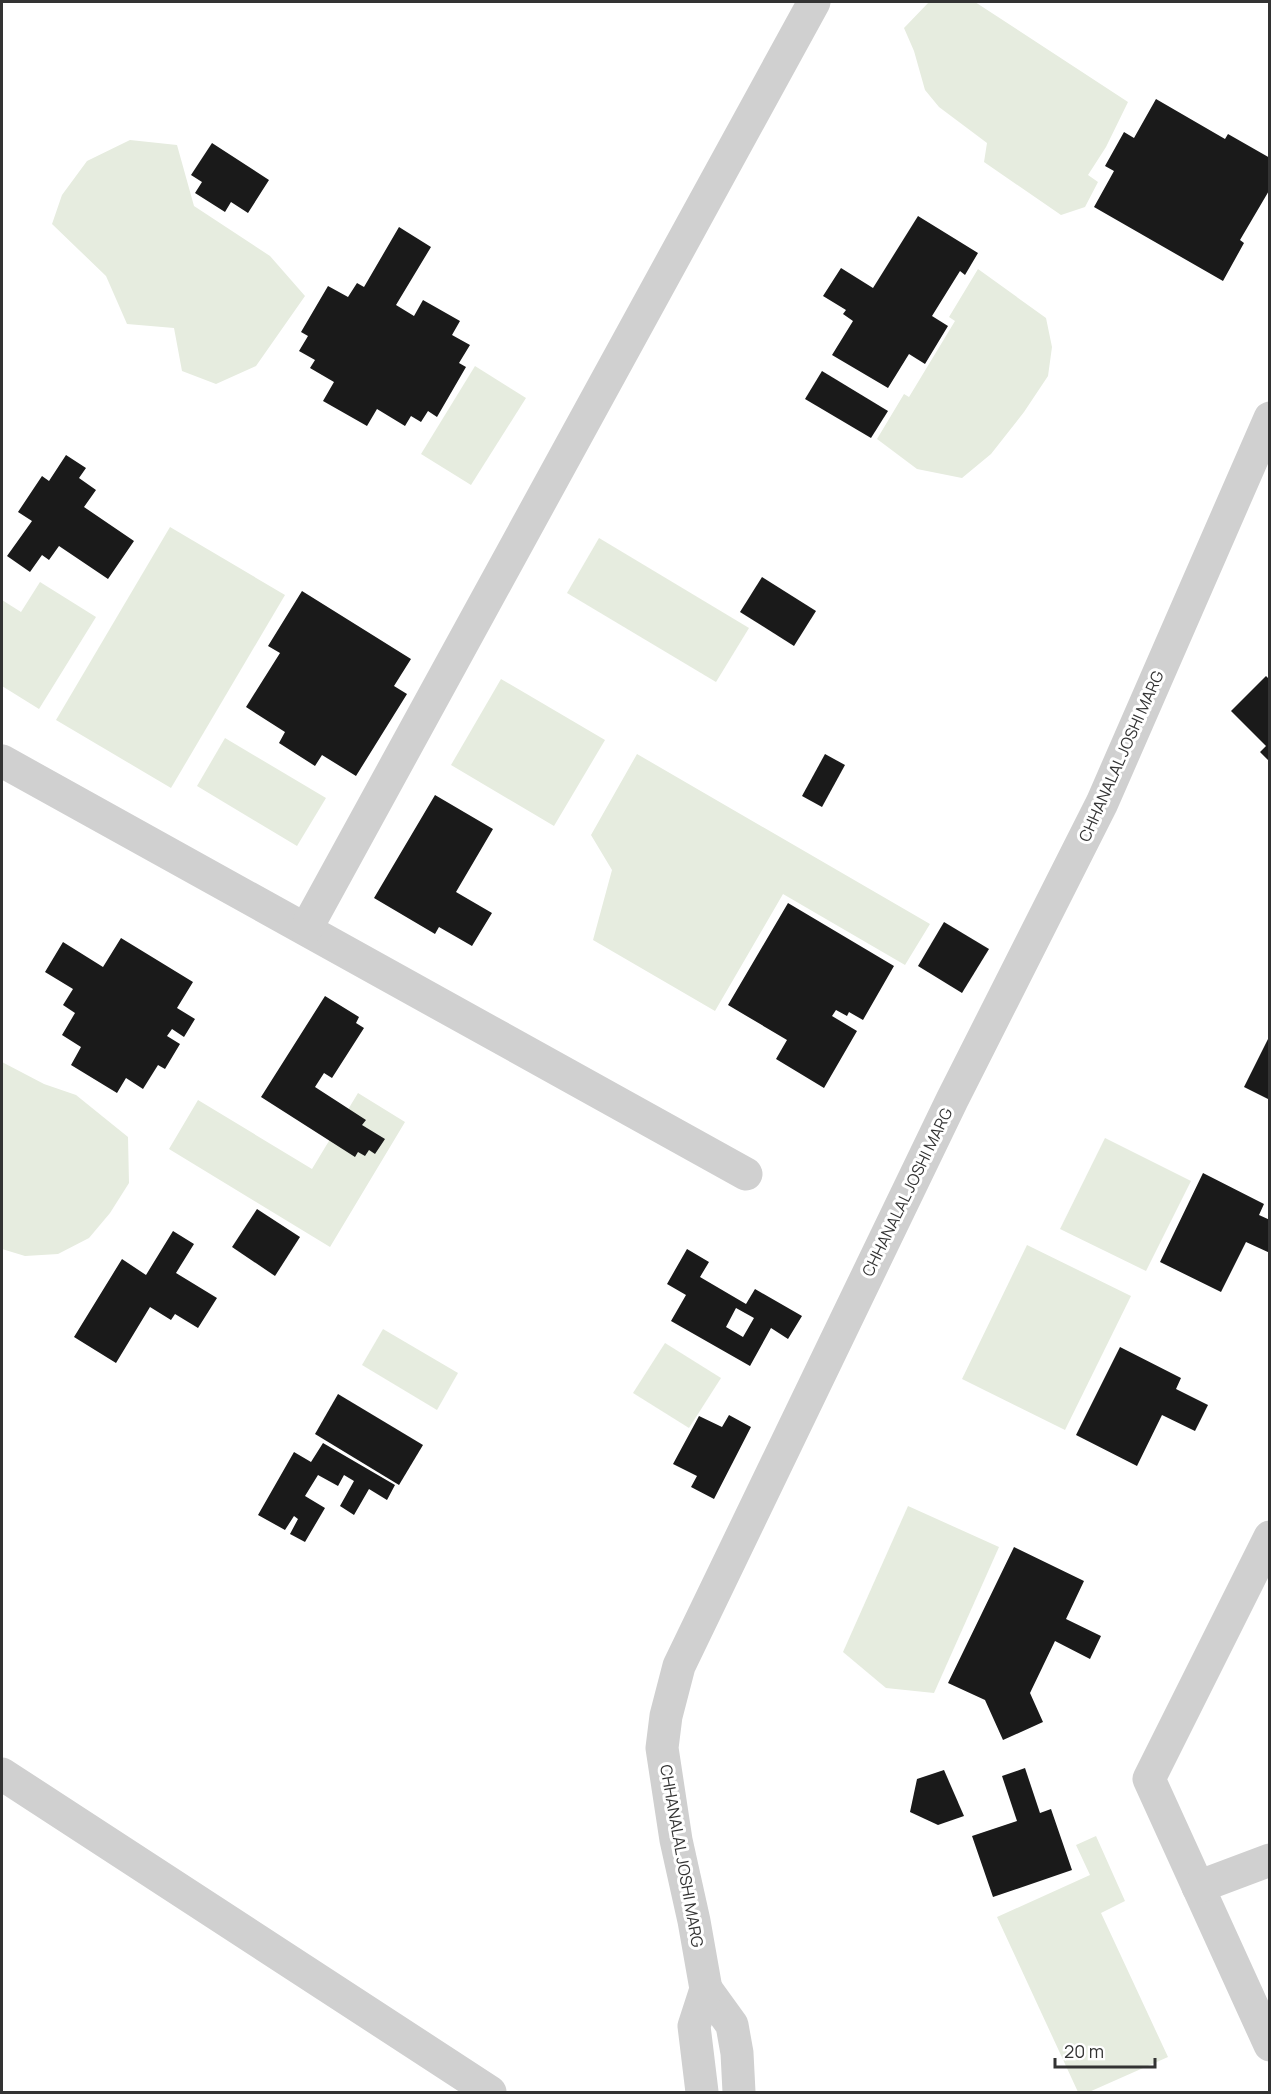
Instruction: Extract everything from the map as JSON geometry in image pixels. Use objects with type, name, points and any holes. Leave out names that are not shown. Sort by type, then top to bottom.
[{"type":"street","points":[[306,929],[814,2]]},
{"type":"street","name":"CHHANALAL JOSHI MARG","points":[[739,2092],[732,2025],[706,1989],[676,1840],[662,1748],[666,1716],[679,1666],[952,1100],[1102,803],[1269,418]]},
{"type":"street","points":[[2,761],[746,1174]]},
{"type":"street","points":[[1269,1537],[1149,1779],[1269,2045]]},
{"type":"street","points":[[2,1774],[490,2092]]},
{"type":"street","points":[[1197,1887],[1269,1860]]},
{"type":"street","name":"CHHANALAL JOSHI MARG","points":[[702,2092],[694,2026],[706,1989]]},
{"type":"shaded area","points":[[929,2],[975,2],[1128,102],[1106,147],[1088,175],[1098,182],[1085,207],[1061,215],[984,162],[987,143],[939,107],[925,90],[914,51],[904,28]]},
{"type":"shaded area","points":[[130,140],[177,145],[194,206],[270,256],[305,296],[256,366],[216,384],[182,371],[174,328],[127,324],[106,276],[52,224],[62,195],[87,161]]},
{"type":"shaded area","points":[[978,269],[1046,318],[1052,347],[1048,376],[1024,412],[991,454],[962,478],[917,469],[877,439],[904,394],[909,397],[955,321],[949,317]]},
{"type":"shaded area","points":[[475,366],[526,398],[471,485],[421,454]]},
{"type":"shaded area","points":[[170,527],[285,595],[171,788],[56,720]]},
{"type":"shaded area","points":[[599,538],[749,628],[716,682],[567,593]]},
{"type":"shaded area","points":[[40,582],[96,617],[39,709],[2,686],[2,600],[21,612]]},
{"type":"shaded area","points":[[501,679],[605,740],[554,826],[451,765]]},
{"type":"shaded area","points":[[225,738],[326,798],[297,846],[197,786]]},
{"type":"shaded area","points":[[637,754],[930,924],[905,965],[783,894],[715,1011],[593,940],[612,870],[591,835]]},
{"type":"shaded area","points":[[2,1062],[44,1084],[76,1095],[128,1137],[129,1183],[110,1213],[89,1238],[58,1254],[25,1256],[2,1249]]},
{"type":"shaded area","points":[[358,1093],[405,1122],[330,1247],[169,1149],[198,1100],[312,1169]]},
{"type":"shaded area","points":[[1105,1138],[1191,1181],[1146,1271],[1060,1229]]},
{"type":"shaded area","points":[[1027,1245],[1131,1296],[1065,1430],[962,1379]]},
{"type":"shaded area","points":[[383,1329],[458,1373],[437,1410],[362,1365]]},
{"type":"shaded area","points":[[665,1343],[721,1378],[689,1428],[633,1393]]},
{"type":"shaded area","points":[[908,1506],[999,1547],[934,1693],[886,1688],[843,1652]]},
{"type":"shaded area","points":[[1096,1836],[1125,1901],[1101,1913],[1168,2057],[1089,2092],[1078,2092],[997,1917],[1090,1875],[1076,1845]]},
{"type":"building","points":[[1156,99],[1225,139],[1228,134],[1270,158],[1270,189],[1240,240],[1244,243],[1223,281],[1094,207],[1114,171],[1105,166],[1124,132],[1134,138]]},
{"type":"building","points":[[212,143],[269,180],[248,213],[231,202],[225,212],[195,193],[202,182],[191,175]]},
{"type":"building","points":[[918,216],[978,253],[965,275],[960,271],[932,316],[948,326],[925,364],[909,354],[888,388],[832,355],[853,321],[843,314],[846,310],[823,296],[841,268],[873,288]]},
{"type":"building","points":[[399,227],[431,247],[396,305],[414,316],[423,300],[460,321],[452,335],[470,345],[459,363],[466,367],[437,417],[428,411],[421,422],[411,416],[405,426],[377,409],[367,426],[323,401],[334,382],[310,368],[315,360],[299,351],[308,336],[301,332],[328,286],[348,297],[357,283],[364,287]]},
{"type":"building","points":[[822,371],[888,411],[871,438],[805,399]]},
{"type":"building","points":[[66,455],[86,468],[79,478],[96,490],[84,507],[134,541],[108,579],[59,546],[49,560],[42,555],[30,572],[7,556],[32,521],[18,512],[42,476],[49,481]]},
{"type":"building","points":[[762,577],[816,611],[794,646],[740,612]]},
{"type":"building","points":[[302,591],[411,659],[394,686],[407,694],[356,776],[322,755],[315,766],[279,743],[285,732],[246,707],[280,653],[268,646]]},
{"type":"building","points":[[1266,676],[1270,680],[1270,762],[1260,752],[1266,746],[1231,711]]},
{"type":"building","points":[[825,754],[845,765],[822,807],[802,796]]},
{"type":"building","points":[[435,795],[493,829],[456,892],[492,913],[472,946],[439,927],[435,934],[374,898]]},
{"type":"building","points":[[788,903],[894,966],[863,1020],[849,1012],[847,1016],[836,1010],[832,1016],[857,1031],[824,1088],[776,1059],[787,1040],[728,1005]]},
{"type":"building","points":[[944,922],[989,949],[962,993],[918,966]]},
{"type":"building","points":[[121,938],[193,982],[177,1008],[195,1019],[184,1037],[172,1029],[167,1036],[180,1044],[165,1069],[158,1065],[143,1089],[126,1078],[117,1093],[71,1065],[81,1047],[62,1035],[75,1013],[63,1005],[73,989],[45,972],[63,942],[103,967]]},
{"type":"building","points":[[325,996],[359,1017],[356,1023],[364,1028],[332,1078],[324,1073],[315,1087],[366,1120],[362,1125],[385,1139],[375,1154],[369,1150],[365,1156],[358,1152],[355,1157],[261,1097]]},
{"type":"building","points":[[1270,1035],[1270,1100],[1244,1087]]},
{"type":"building","points":[[1203,1173],[1264,1204],[1259,1215],[1270,1220],[1270,1253],[1246,1242],[1221,1292],[1160,1262]]},
{"type":"building","points":[[257,1209],[300,1237],[275,1276],[232,1247]]},
{"type":"building","points":[[173,1231],[194,1244],[176,1273],[217,1298],[198,1328],[175,1314],[171,1320],[150,1307],[116,1363],[74,1337],[122,1259],[146,1275]]},
{"type":"building","points":[[687,1249],[709,1262],[700,1277],[746,1304],[755,1289],[802,1316],[788,1339],[771,1328],[750,1366],[671,1321],[686,1295],[667,1284]],"holes":[[[736,1308],[754,1318],[743,1337],[726,1327]]]},
{"type":"building","points":[[1120,1347],[1181,1378],[1176,1389],[1208,1405],[1195,1431],[1162,1415],[1137,1466],[1076,1435]]},
{"type":"building","points":[[338,1394],[423,1445],[399,1485],[315,1434]]},
{"type":"building","points":[[729,1415],[751,1427],[714,1499],[691,1487],[697,1476],[673,1464],[699,1416],[722,1427]]},
{"type":"building","points":[[323,1443],[395,1485],[387,1500],[369,1489],[354,1515],[340,1506],[354,1481],[344,1475],[338,1486],[318,1475],[305,1496],[325,1508],[305,1542],[290,1534],[298,1519],[294,1516],[285,1530],[258,1515],[294,1452],[311,1462]]},
{"type":"building","points":[[1014,1547],[1084,1581],[1066,1619],[1101,1636],[1090,1659],[1055,1641],[1030,1693],[1043,1722],[1003,1740],[985,1700],[948,1683]]},
{"type":"building","points":[[1025,1768],[1040,1813],[1051,1809],[1072,1870],[993,1897],[972,1836],[1017,1821],[1002,1776]]},
{"type":"building","points":[[944,1770],[964,1816],[938,1825],[910,1812],[917,1779]]}]
